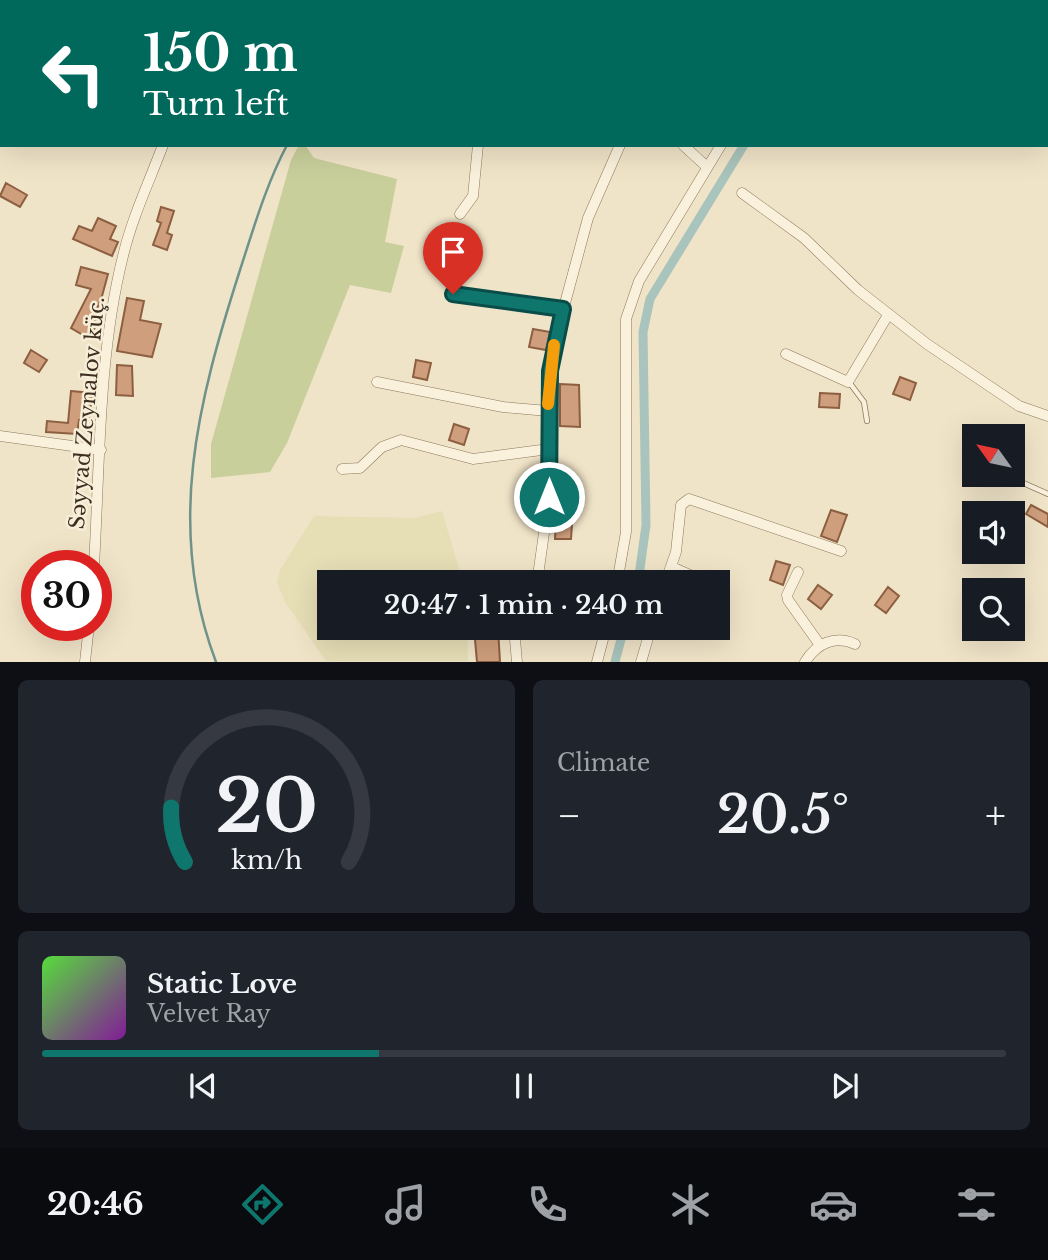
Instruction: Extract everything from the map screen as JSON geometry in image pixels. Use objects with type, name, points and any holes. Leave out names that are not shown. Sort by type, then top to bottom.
[{"type":"street","name":"Səyyad Zeynalov küç.","points":[[95,550],[105,373],[118,277],[133,223],[162,147]]},
{"type":"street","points":[[460,214],[473,196],[478,147]]},
{"type":"street","points":[[539,570],[549,497],[550,371],[563,309],[588,218],[619,147]]},
{"type":"street","points":[[685,147],[707,167]]},
{"type":"street","points":[[619,570],[626,532],[626,320],[639,281],[718,147]]},
{"type":"street","points":[[742,193],[804,238],[888,315],[1013,402],[1048,416]]},
{"type":"street","points":[[453,294],[563,309]]},
{"type":"street","points":[[786,354],[848,382],[888,315]]},
{"type":"street","points":[[377,382],[503,407],[548,411]]},
{"type":"street","points":[[0,436],[101,450]]},
{"type":"street","points":[[342,469],[360,468],[382,447],[401,440],[473,459],[549,449]]},
{"type":"street","points":[[671,570],[681,505],[689,499],[841,551]]},
{"type":"street","points":[[672,567],[679,570]]},
{"type":"street","points":[[798,572],[787,595],[788,600],[820,645]]},
{"type":"street","points":[[515,640],[517,662]]},
{"type":"street","points":[[597,662],[603,640]]},
{"type":"street","points":[[641,662],[647,640]]},
{"type":"street","points":[[805,662],[820,645],[840,640],[855,644]]},
{"type":"street","points":[[85,662],[87,641]]},
{"type":"lane","points":[[848,382],[864,402],[867,421]]},
{"type":"lane","points":[[1026,484],[1048,494]]},
{"type":"shaded area","points":[[442,511],[459,570],[317,570],[317,640],[467,640],[468,661],[326,661],[285,602],[277,582],[280,570],[314,516],[415,518]]},
{"type":"green space","points":[[298,147],[306,147],[314,158],[397,179],[385,242],[404,246],[391,293],[350,285],[287,443],[270,472],[211,478],[211,444],[291,160]]},
{"type":"building","points":[[6,183],[27,195],[20,207],[0,196]]},
{"type":"building","points":[[161,207],[174,211],[167,233],[172,235],[167,250],[153,245],[161,223],[157,221]]},
{"type":"building","points":[[98,218],[116,226],[110,239],[118,242],[112,256],[73,239],[79,226],[92,231]]},
{"type":"building","points":[[81,267],[108,274],[101,300],[92,319],[98,323],[88,338],[71,328],[91,289],[76,285]]},
{"type":"building","points":[[127,298],[144,301],[140,320],[161,324],[152,357],[117,351]]},
{"type":"building","points":[[533,329],[550,332],[546,350],[529,347]]},
{"type":"building","points":[[31,350],[47,360],[39,372],[24,363]]},
{"type":"building","points":[[416,360],[431,363],[427,380],[413,377]]},
{"type":"building","points":[[117,365],[132,366],[133,396],[116,395]]},
{"type":"building","points":[[900,377],[916,383],[910,400],[893,394]]},
{"type":"building","points":[[560,384],[579,385],[580,427],[560,426]]},
{"type":"building","points":[[71,391],[92,393],[89,421],[79,420],[77,434],[46,432],[47,421],[68,423]]},
{"type":"building","points":[[820,393],[840,394],[839,408],[819,407]]},
{"type":"building","points":[[454,424],[469,429],[464,445],[449,440]]},
{"type":"building","points":[[1031,505],[1048,514],[1048,527],[1026,514]]},
{"type":"building","points":[[831,510],[847,515],[837,542],[821,536]]},
{"type":"building","points":[[556,523],[572,524],[571,539],[555,539]]},
{"type":"building","points":[[776,561],[790,565],[783,585],[770,580]]},
{"type":"building","points":[[818,585],[832,595],[821,609],[808,599]]},
{"type":"building","points":[[888,587],[899,596],[886,613],[875,605]]},
{"type":"building","points":[[475,640],[499,640],[500,662],[477,662]]},
{"type":"waterway","points":[[216,662],[201,612],[192,563],[190,514],[193,465],[211,368],[225,319],[261,206],[286,147]]},
{"type":"waterway","points":[[640,570],[646,525],[643,332],[650,299],[743,147]]},
{"type":"waterway","points":[[615,662],[621,640]]},
{"type":"slow traffic","points":[[548,404],[554,345]]},
{"type":"route","points":[[453,294],[563,309],[550,371],[549,497]]}]
